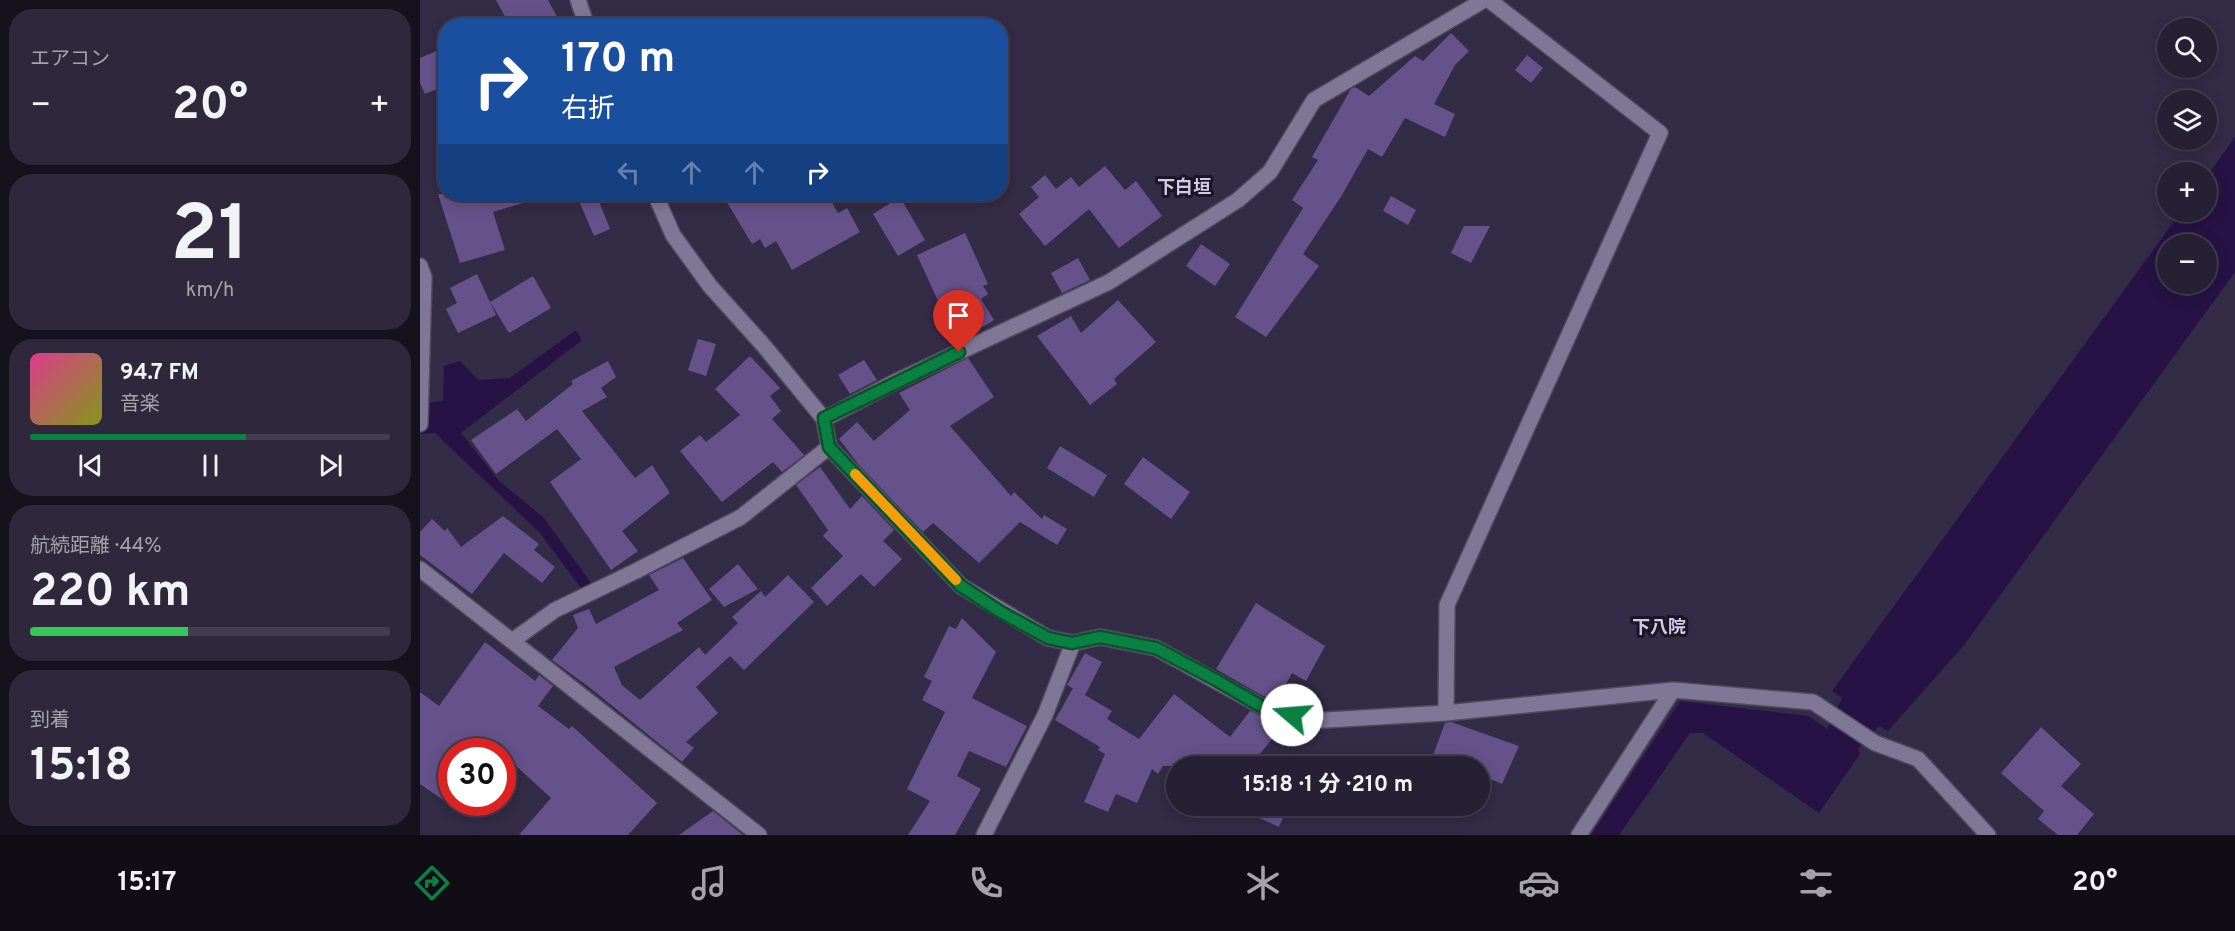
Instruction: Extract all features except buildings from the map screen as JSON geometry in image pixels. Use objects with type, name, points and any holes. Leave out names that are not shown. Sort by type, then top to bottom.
[{"type":"street","points":[[578,0],[584,18]]},
{"type":"street","points":[[824,418],[895,382],[1109,282],[1238,200],[1270,172],[1314,100],[1484,0]]},
{"type":"street","points":[[1446,713],[1447,605],[1660,133],[1489,0]]},
{"type":"street","points":[[657,201],[673,235],[710,286],[824,418],[829,447],[961,586],[1048,638],[1072,643],[1100,637],[1156,648],[1259,705],[1309,721],[1446,713],[1673,690],[1813,702],[1875,743],[1918,759],[1988,835]]},
{"type":"street","points":[[420,266],[424,277],[420,424]]},
{"type":"street","points":[[512,641],[555,610],[741,517],[829,447]]},
{"type":"street","points":[[420,569],[759,835]]},
{"type":"street","points":[[984,835],[1045,716],[1072,643]]},
{"type":"street","points":[[1579,835],[1673,690]]},
{"type":"shaded area","points":[[2235,137],[2235,272],[1964,645],[1888,731],[1879,726],[1858,749],[1860,754],[1819,813],[1703,733],[1690,733],[1619,835],[1591,835],[1680,701],[1809,716],[1827,729],[1842,698],[1832,691],[2157,245],[2157,294],[2217,294],[2217,234],[2165,234],[2174,222],[2217,222],[2217,162]]},
{"type":"shaded area","points":[[576,330],[582,340],[461,433],[499,481],[543,517],[592,584],[581,588],[539,532],[435,433],[420,434],[420,404],[443,401],[444,366],[460,361],[478,380],[510,378]]},
{"type":"slow traffic","points":[[855,474],[956,580]]},
{"type":"district","name":"下白垣","points":[[1184,187]]},
{"type":"district","name":"下八院","points":[[1659,627]]},
{"type":"route","points":[[959,352],[824,418],[829,447],[961,586],[1001,612],[1048,638],[1072,643],[1100,637],[1156,648],[1259,705],[1292,715]]}]
